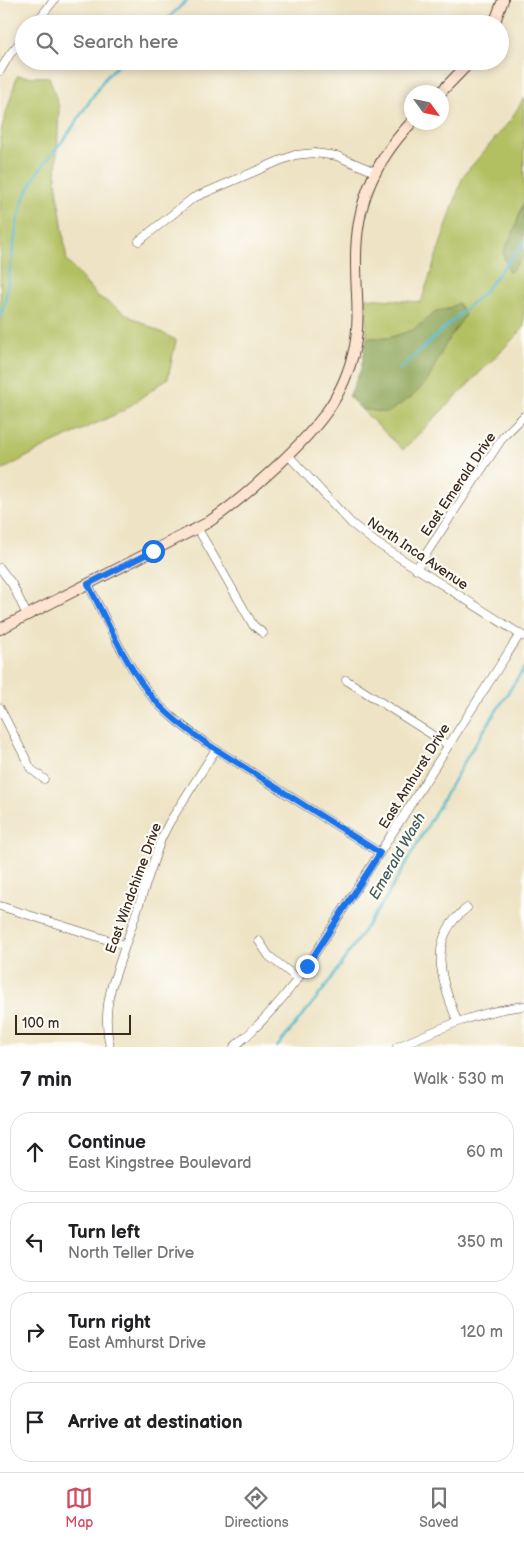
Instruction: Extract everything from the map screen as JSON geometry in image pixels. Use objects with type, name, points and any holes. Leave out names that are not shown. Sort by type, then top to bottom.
[{"type":"street","points":[[42,15],[54,0]]},
{"type":"street","points":[[497,15],[503,0]]},
{"type":"street","points":[[0,71],[15,48]]},
{"type":"street","points":[[448,85],[462,70]]},
{"type":"street","points":[[0,629],[198,528],[237,502],[307,437],[326,415],[349,368],[355,344],[358,318],[357,225],[365,193],[375,172],[393,143],[405,130]]},
{"type":"street","points":[[139,240],[193,198],[295,155],[315,153],[337,156],[375,172]]},
{"type":"street","name":"East Emerald Drive","points":[[416,569],[503,437],[524,416]]},
{"type":"street","name":"North Inca Avenue","points":[[288,455],[351,523],[375,542],[522,635]]},
{"type":"street","points":[[198,528],[253,625],[263,633]]},
{"type":"street","points":[[0,568],[12,584],[27,615]]},
{"type":"street","points":[[88,584],[128,663],[149,693],[179,723],[216,749],[380,853]]},
{"type":"street","name":"East Amhurst Drive","points":[[234,1047],[278,1006],[298,979],[448,745],[522,635]]},
{"type":"street","points":[[346,680],[448,745]]},
{"type":"street","points":[[0,708],[31,769],[44,779]]},
{"type":"street","name":"East Windchime Drive","points":[[110,1047],[106,1021],[107,1002],[124,945],[161,839],[169,823],[216,749]]},
{"type":"street","points":[[0,906],[124,945]]},
{"type":"street","points":[[457,1021],[441,971],[440,952],[446,932],[459,914],[467,908]]},
{"type":"street","points":[[259,941],[269,956],[298,979]]},
{"type":"street","points":[[397,1047],[457,1021],[511,1007],[524,1006]]},
{"type":"green space","points":[[17,76],[49,77],[59,107],[56,180],[67,261],[96,295],[131,317],[176,340],[168,378],[123,411],[51,444],[0,471],[0,134]]},
{"type":"green space","points":[[524,98],[524,201],[515,228],[516,266],[524,255],[524,328],[403,450],[361,409],[387,412],[445,345],[464,316],[458,303],[448,309],[437,311],[413,330],[388,338],[367,338],[365,298],[421,302],[463,176],[510,121]]},
{"type":"green space","points":[[524,201],[524,255],[509,273],[503,253],[515,228]]},
{"type":"green space","points":[[458,303],[465,315],[445,345],[428,380],[413,396],[387,413],[361,409],[349,397],[361,369],[367,338],[388,338],[413,330],[437,311],[448,309]]},
{"type":"waterway","points":[[171,15],[187,0]]},
{"type":"waterway","points":[[0,317],[5,302],[17,223],[23,200],[37,173],[68,134],[105,78],[113,70]]},
{"type":"waterway","points":[[400,369],[483,293],[524,242]]},
{"type":"waterway","name":"Emerald Wash","points":[[277,1047],[324,989],[386,898],[470,752],[524,668]]},
{"type":"route","points":[[153,551],[88,584],[128,663],[149,693],[164,710],[206,743],[380,853],[307,966]]}]
